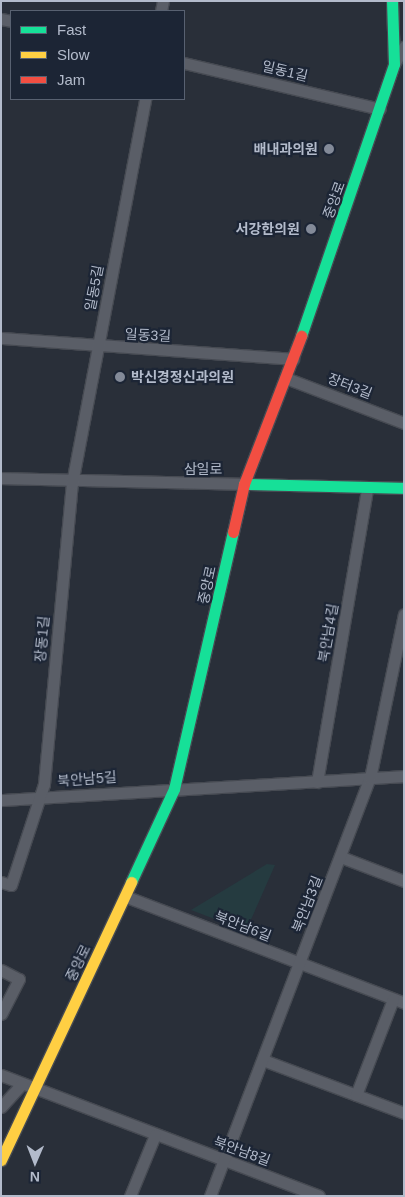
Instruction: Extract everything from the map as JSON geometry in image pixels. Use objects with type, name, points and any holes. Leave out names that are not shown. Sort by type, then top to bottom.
[{"type":"main road","name":"중앙로","points":[[1,1160],[33,1089],[127,898],[174,788],[244,484],[293,359],[394,64],[392,1]]},
{"type":"main road","name":"삼일로","points":[[244,484],[404,488]]},
{"type":"street","points":[[394,64],[404,48]]},
{"type":"street","name":"일동1길","points":[[185,63],[380,109]]},
{"type":"street","name":"일동5길","points":[[72,483],[145,100]]},
{"type":"street","name":"일동3길","points":[[1,338],[98,347],[293,359]]},
{"type":"street","name":"장터3길","points":[[286,378],[404,422]]},
{"type":"street","name":"삼일로","points":[[1,478],[72,483],[244,484]]},
{"type":"street","name":"장동1길","points":[[6,883],[41,797],[72,483]]},
{"type":"street","name":"북안남4길","points":[[317,782],[367,488]]},
{"type":"street","name":"북안남3길","points":[[210,1196],[370,778],[404,614]]},
{"type":"street","points":[[174,788],[404,776]]},
{"type":"street","name":"북안남5길","points":[[1,800],[174,788]]},
{"type":"street","points":[[341,857],[404,881]]},
{"type":"street","name":"북안남6길","points":[[127,898],[399,1001]]},
{"type":"street","points":[[1,970],[19,979],[1,1014]]},
{"type":"street","points":[[356,1095],[399,1001]]},
{"type":"street","points":[[263,1060],[404,1113]]},
{"type":"street","name":"북안남8길","points":[[1,1075],[33,1089],[319,1196]]},
{"type":"street","points":[[1,1107],[22,1084]]},
{"type":"street","points":[[130,1196],[155,1135]]},
{"type":"green space","points":[[267,864],[275,865],[246,931],[191,910]]},
{"type":"traffic: fast","points":[[301,336],[394,64],[392,1]]},
{"type":"traffic: fast","points":[[244,484],[404,488]]},
{"type":"traffic: fast","points":[[131,882],[174,789],[233,532]]},
{"type":"traffic: slow","points":[[1,1160],[131,882]]},
{"type":"traffic: jam","points":[[233,532],[244,484],[301,336]]},
{"type":"place","name":"배내과의원","points":[[329,149]]},
{"type":"place","name":"서강한의원","points":[[311,229]]},
{"type":"place","name":"박신경정신과의원","points":[[120,377]]}]
